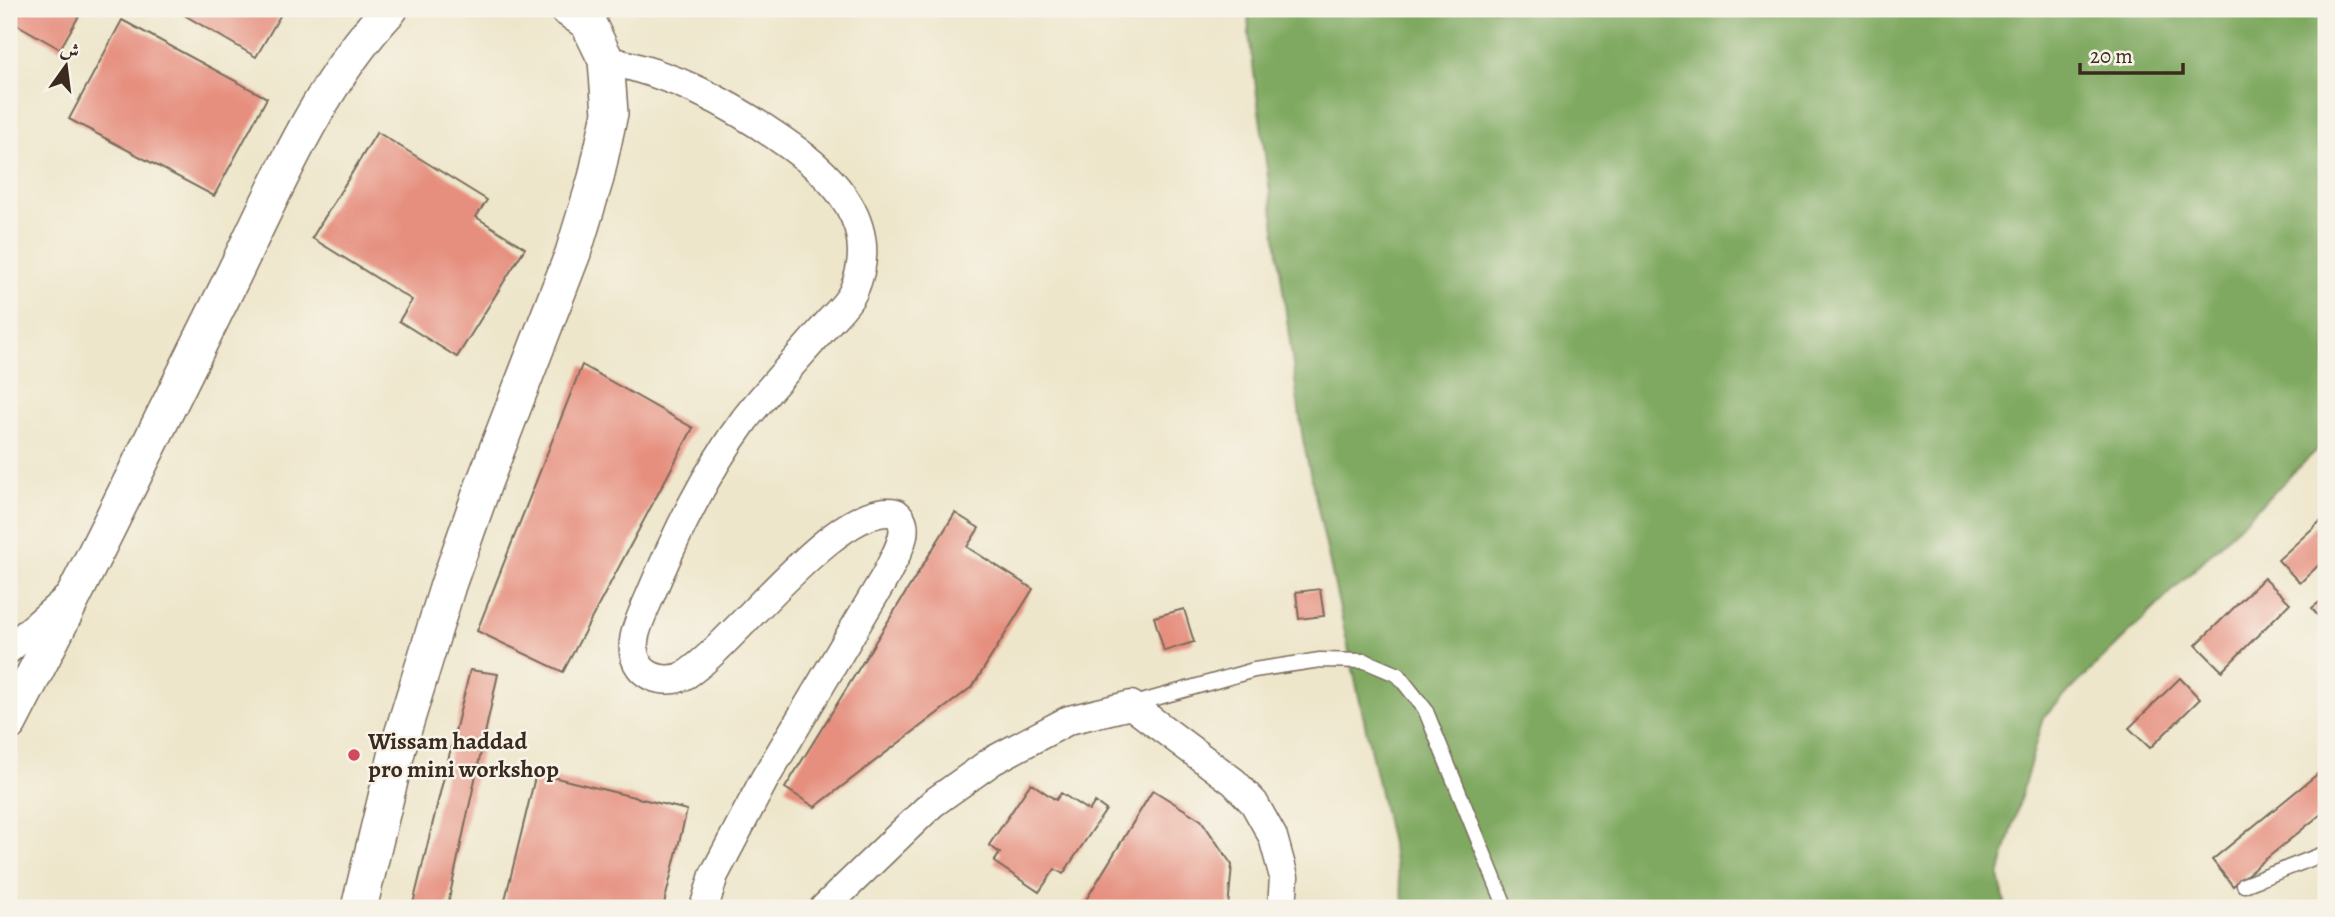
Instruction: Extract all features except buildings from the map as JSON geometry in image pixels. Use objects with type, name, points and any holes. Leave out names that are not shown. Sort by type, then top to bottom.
[{"type":"street","points":[[9,723],[78,590],[313,115],[364,36],[390,9]]},
{"type":"street","points":[[359,908],[398,748],[448,585],[484,483],[573,253],[596,178],[610,113],[607,60],[587,13]]},
{"type":"street","points":[[607,60],[649,69],[704,93],[748,117],[802,154],[839,189],[857,217],[862,243],[860,267],[853,294],[746,419],[707,476],[672,544],[636,629],[634,649],[640,667],[655,677],[672,680],[686,675],[805,560],[838,534],[881,511],[897,513],[904,522],[900,546],[886,575],[764,779],[715,875],[704,908]]},
{"type":"street","points":[[9,649],[78,590]]},
{"type":"street","points":[[824,908],[933,803],[992,761],[1069,720],[1131,705],[1234,782],[1254,803],[1273,837],[1284,877],[1282,908]]},
{"type":"lane","points":[[1131,705],[1254,670],[1320,660],[1365,661],[1398,675],[1425,709],[1506,908]]},
{"type":"lane","points":[[2244,885],[2326,853]]},
{"type":"green space","points":[[1248,9],[2326,9],[2326,441],[2043,717],[1999,876],[2006,908],[1405,908],[1303,440],[1249,35]]},
{"type":"place","name":"Wissam haddad pro mini workshop","points":[[354,755]]}]
